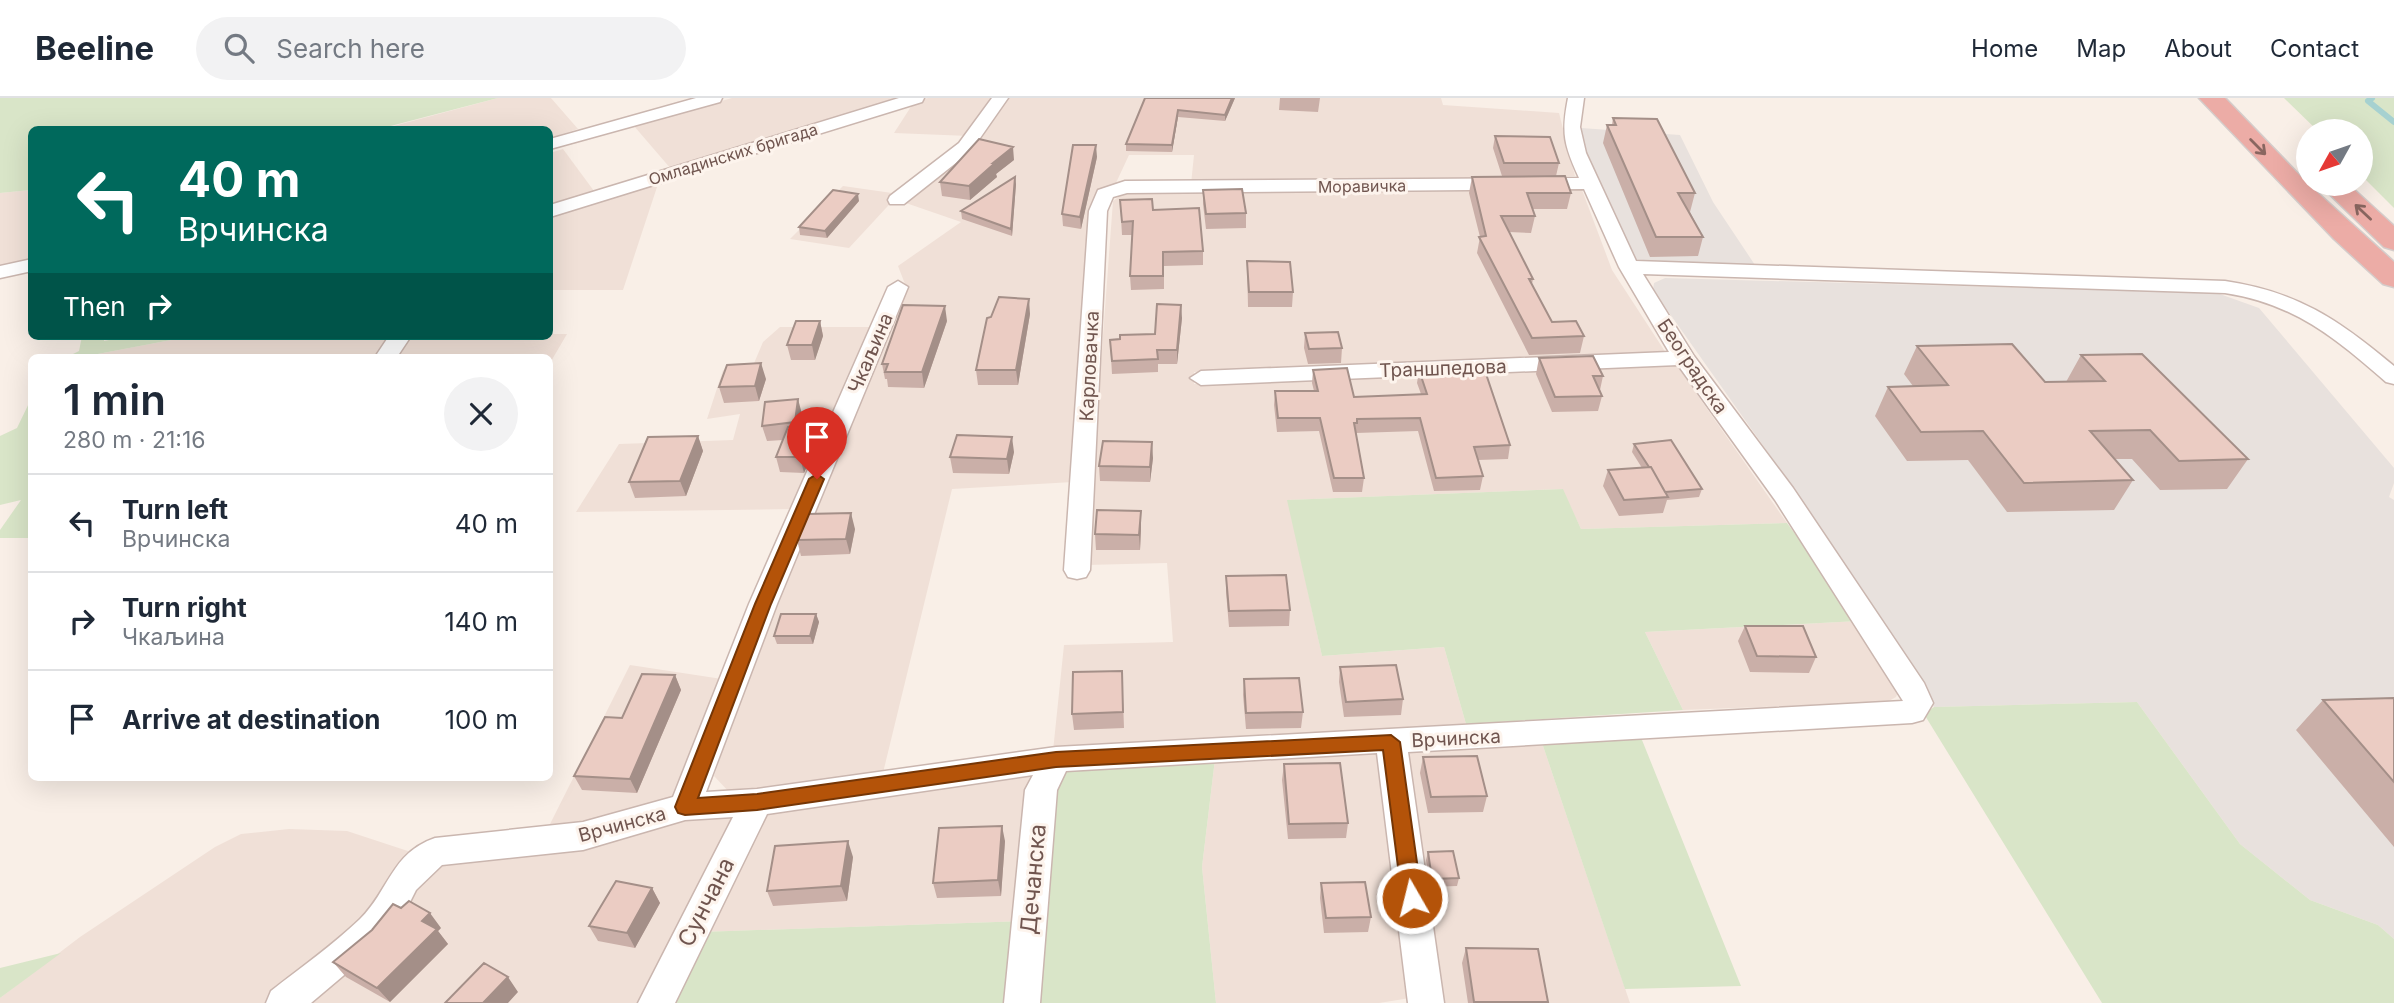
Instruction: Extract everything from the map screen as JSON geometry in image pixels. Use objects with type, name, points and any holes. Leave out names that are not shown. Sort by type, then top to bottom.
[{"type":"highway","points":[[2211,98],[2344,233],[2394,278]]},
{"type":"highway","points":[[2255,108],[2296,150]]},
{"type":"highway","points":[[2345,196],[2394,241]]},
{"type":"street","points":[[553,143],[714,98]]},
{"type":"street","name":"Омладинских бригада","points":[[553,210],[916,98]]},
{"type":"street","points":[[897,200],[965,146],[1000,98]]},
{"type":"street","name":"Београдска","points":[[1576,98],[1571,127],[1577,153],[1629,267],[1684,358],[1784,494],[1864,612]]},
{"type":"street","name":"Моравичка","points":[[1134,187],[1590,183]]},
{"type":"street","name":"Карловачка","points":[[1077,570],[1098,211],[1100,202],[1110,191],[1134,187]]},
{"type":"street","points":[[0,272],[28,266]]},
{"type":"street","points":[[1629,267],[2225,286],[2258,290],[2309,310],[2394,377]]},
{"type":"street","name":"Чкаљина","points":[[685,807],[763,604],[898,287]]},
{"type":"street","name":"Траншпедова","points":[[1201,378],[1684,358]]},
{"type":"street","name":"Врчинска","points":[[284,1003],[370,932],[386,915],[404,880],[416,866],[435,852],[583,836],[685,807],[757,802],[1056,759],[1912,712],[1918,703],[1914,691],[1864,612]]},
{"type":"street","points":[[1391,742],[1426,1003]]},
{"type":"street","name":"Дечанска","points":[[1022,1003],[1041,790],[1056,759]]},
{"type":"street","name":"Сунчана","points":[[656,1003],[757,802]]},
{"type":"shaded area","points":[[498,98],[551,98],[578,129],[553,137],[553,126],[394,126]]},
{"type":"shaded area","points":[[732,98],[903,98],[671,169],[634,126]]},
{"type":"shaded area","points":[[928,98],[995,98],[969,136],[894,133],[914,102]]},
{"type":"shaded area","points":[[1006,98],[1441,98],[1443,105],[1559,113],[1575,176],[1191,184],[1194,155],[1129,155],[1115,185],[1096,194],[1091,203],[1073,482],[952,489],[882,777],[730,793],[714,776],[772,604],[905,284],[898,266],[961,222],[903,202],[980,141]]},
{"type":"shaded area","points":[[1581,128],[1680,135],[1713,202],[1757,268],[1645,263],[1635,259],[1582,144]]},
{"type":"shaded area","points":[[563,149],[594,191],[553,205],[553,152]]},
{"type":"shaded area","points":[[658,184],[623,290],[553,290],[553,214]]},
{"type":"shaded area","points":[[843,186],[899,194],[849,248],[790,239]]},
{"type":"shaded area","points":[[28,190],[28,263],[0,269],[0,193]]},
{"type":"shaded area","points":[[1582,190],[1612,270],[1666,353],[1194,372],[1194,384],[1675,363],[1787,523],[1581,529],[1562,489],[1288,500],[1322,656],[1444,647],[1466,724],[1053,751],[1064,645],[1173,642],[1167,563],[1086,565],[1113,201],[1124,193],[1140,192]]},
{"type":"shaded area","points":[[1665,278],[2217,293],[2259,308],[2394,468],[2394,483],[2389,497],[2394,500],[2394,939],[2378,925],[2310,900],[2240,844],[2137,702],[1934,707],[1796,492],[1653,290],[1654,283]]},
{"type":"shaded area","points":[[780,327],[873,327],[794,509],[576,512],[619,444],[733,440],[740,414],[707,419],[723,370],[752,368],[763,342]]},
{"type":"shaded area","points":[[553,334],[567,334],[553,358],[553,354],[98,354],[171,340],[553,340]]},
{"type":"shaded area","points":[[1859,621],[1899,690],[1896,697],[1887,702],[1683,710],[1645,632]]},
{"type":"shaded area","points":[[630,665],[722,679],[678,797],[611,819],[549,826]]},
{"type":"shaded area","points":[[1541,740],[1630,1003],[1438,1003],[1408,754],[1418,749]]},
{"type":"shaded area","points":[[1371,752],[1377,755],[1410,998],[1379,1003],[1216,1003],[1202,867],[1215,759]]},
{"type":"shaded area","points":[[1047,767],[1023,921],[701,932],[763,805]]},
{"type":"shaded area","points":[[745,809],[646,1003],[293,1003],[420,869],[683,814]]},
{"type":"shaded area","points":[[289,829],[347,831],[420,855],[381,912],[278,1003],[0,1003],[0,998],[80,937],[215,847],[241,834]]},
{"type":"green space","points":[[0,98],[498,98],[391,126],[28,126],[28,190],[0,193]]},
{"type":"green space","points":[[2284,98],[2394,98],[2394,208],[2373,187],[2373,119],[2306,119]]},
{"type":"green space","points":[[81,340],[171,340],[98,354],[73,354],[79,351]]},
{"type":"green space","points":[[28,405],[28,538],[0,538],[0,530],[21,500],[0,505],[0,436],[17,428]]},
{"type":"green space","points":[[1563,489],[1581,529],[1787,523],[1859,621],[1645,632],[1683,710],[1466,724],[1444,647],[1322,656],[1287,500]]},
{"type":"green space","points":[[2137,702],[2240,844],[2310,900],[2378,925],[2394,939],[2394,1003],[2102,1003],[1924,714],[1934,707]]},
{"type":"green space","points":[[1541,740],[1642,740],[1741,986],[1625,989]]},
{"type":"green space","points":[[1215,759],[1202,867],[1216,1003],[1032,1003],[1050,791],[1063,765]]},
{"type":"green space","points":[[1023,921],[1015,1003],[666,1003],[701,932]]},
{"type":"green space","points":[[61,953],[0,998],[0,968]]},
{"type":"building","points":[[1145,98],[1232,98],[1225,115],[1178,110],[1172,145],[1126,144]]},
{"type":"building","points":[[1613,118],[1657,119],[1695,193],[1678,193],[1703,237],[1656,237],[1607,125],[1616,125]]},
{"type":"building","points":[[1495,136],[1550,137],[1559,163],[1504,163]]},
{"type":"building","points":[[979,139],[1013,147],[969,186],[940,182]]},
{"type":"building","points":[[1073,145],[1096,145],[1080,217],[1062,214]]},
{"type":"building","points":[[1565,176],[1571,193],[1527,193],[1535,216],[1501,216],[1552,322],[1576,321],[1584,336],[1532,338],[1479,237],[1486,236],[1472,177]]},
{"type":"building","points":[[1015,177],[1011,229],[961,211]]},
{"type":"building","points":[[1242,189],[1246,213],[1206,214],[1203,190]]},
{"type":"building","points":[[833,190],[858,194],[825,231],[799,227]]},
{"type":"building","points":[[1152,199],[1153,210],[1199,208],[1203,251],[1163,252],[1163,276],[1130,276],[1133,221],[1122,222],[1120,200]]},
{"type":"building","points":[[1247,261],[1290,262],[1293,292],[1249,292]]},
{"type":"building","points":[[999,297],[1029,299],[1016,370],[976,370],[987,318],[991,317]]},
{"type":"building","points":[[1157,304],[1181,305],[1177,350],[1157,350],[1158,359],[1112,361],[1110,340],[1120,339],[1120,335],[1155,334]]},
{"type":"building","points":[[903,305],[945,306],[922,372],[885,372],[888,364],[882,364]]},
{"type":"building","points":[[796,321],[820,321],[812,345],[787,345]]},
{"type":"building","points":[[1338,332],[1342,348],[1309,349],[1305,333]]},
{"type":"building","points":[[2012,344],[2045,382],[2105,381],[2081,355],[2142,354],[2248,459],[2179,461],[2150,430],[2090,431],[2133,480],[2024,483],[1983,431],[1921,432],[1888,387],[1948,385],[1917,346]]},
{"type":"building","points":[[1593,356],[1603,376],[1593,376],[1602,396],[1555,397],[1539,358]]},
{"type":"building","points":[[761,363],[755,386],[719,387],[727,365]]},
{"type":"building","points":[[1347,368],[1354,397],[1427,394],[1419,370],[1484,368],[1510,445],[1474,447],[1483,476],[1436,478],[1420,418],[1357,419],[1357,423],[1354,423],[1364,478],[1334,478],[1320,418],[1278,418],[1275,391],[1318,391],[1313,370]]},
{"type":"building","points":[[798,399],[795,422],[762,426],[765,402]]},
{"type":"building","points":[[788,427],[813,427],[800,457],[776,457]]},
{"type":"building","points":[[957,435],[1012,437],[1007,459],[950,457]]},
{"type":"building","points":[[698,436],[680,481],[629,482],[648,437]]},
{"type":"building","points":[[1671,440],[1702,489],[1665,492],[1634,444]]},
{"type":"building","points":[[1103,441],[1152,442],[1150,467],[1099,466]]},
{"type":"building","points":[[1651,467],[1668,497],[1624,500],[1608,470]]},
{"type":"building","points":[[1097,510],[1141,511],[1139,535],[1095,534]]},
{"type":"building","points":[[851,513],[846,539],[797,540],[806,514]]},
{"type":"building","points":[[1286,575],[1290,610],[1229,611],[1226,576]]},
{"type":"building","points":[[781,614],[816,614],[810,636],[774,636]]},
{"type":"building","points":[[1745,626],[1803,626],[1816,657],[1757,656]]},
{"type":"building","points":[[1396,665],[1403,699],[1346,702],[1340,667]]},
{"type":"building","points":[[1122,671],[1123,712],[1072,714],[1073,672]]},
{"type":"building","points":[[642,674],[675,675],[630,779],[574,776],[605,717],[622,718]]},
{"type":"building","points":[[1299,678],[1303,712],[1246,713],[1244,679]]},
{"type":"building","points":[[2394,698],[2394,782],[2323,700]]},
{"type":"building","points":[[1477,756],[1487,796],[1431,797],[1423,757]]},
{"type":"building","points":[[1340,763],[1348,823],[1289,824],[1284,764]]},
{"type":"building","points":[[1002,826],[998,880],[933,883],[939,828]]},
{"type":"building","points":[[848,841],[841,886],[767,891],[775,846]]},
{"type":"building","points":[[1453,851],[1459,878],[1432,879],[1428,852]]},
{"type":"building","points":[[616,881],[652,888],[627,933],[589,926]]},
{"type":"building","points":[[1365,882],[1371,917],[1326,918],[1321,883]]},
{"type":"building","points":[[409,901],[430,913],[422,921],[437,929],[377,988],[333,962],[372,930],[393,904],[401,908]]},
{"type":"building","points":[[1466,948],[1538,949],[1548,1002],[1474,1002]]},
{"type":"building","points":[[484,963],[508,977],[483,1003],[445,1003]]},
{"type":"waterway","points":[[2372,98],[2368,101],[2394,122]]},
{"type":"route","points":[[817,479],[763,604],[685,807],[757,802],[1056,759],[1391,742],[1412,898]]}]
